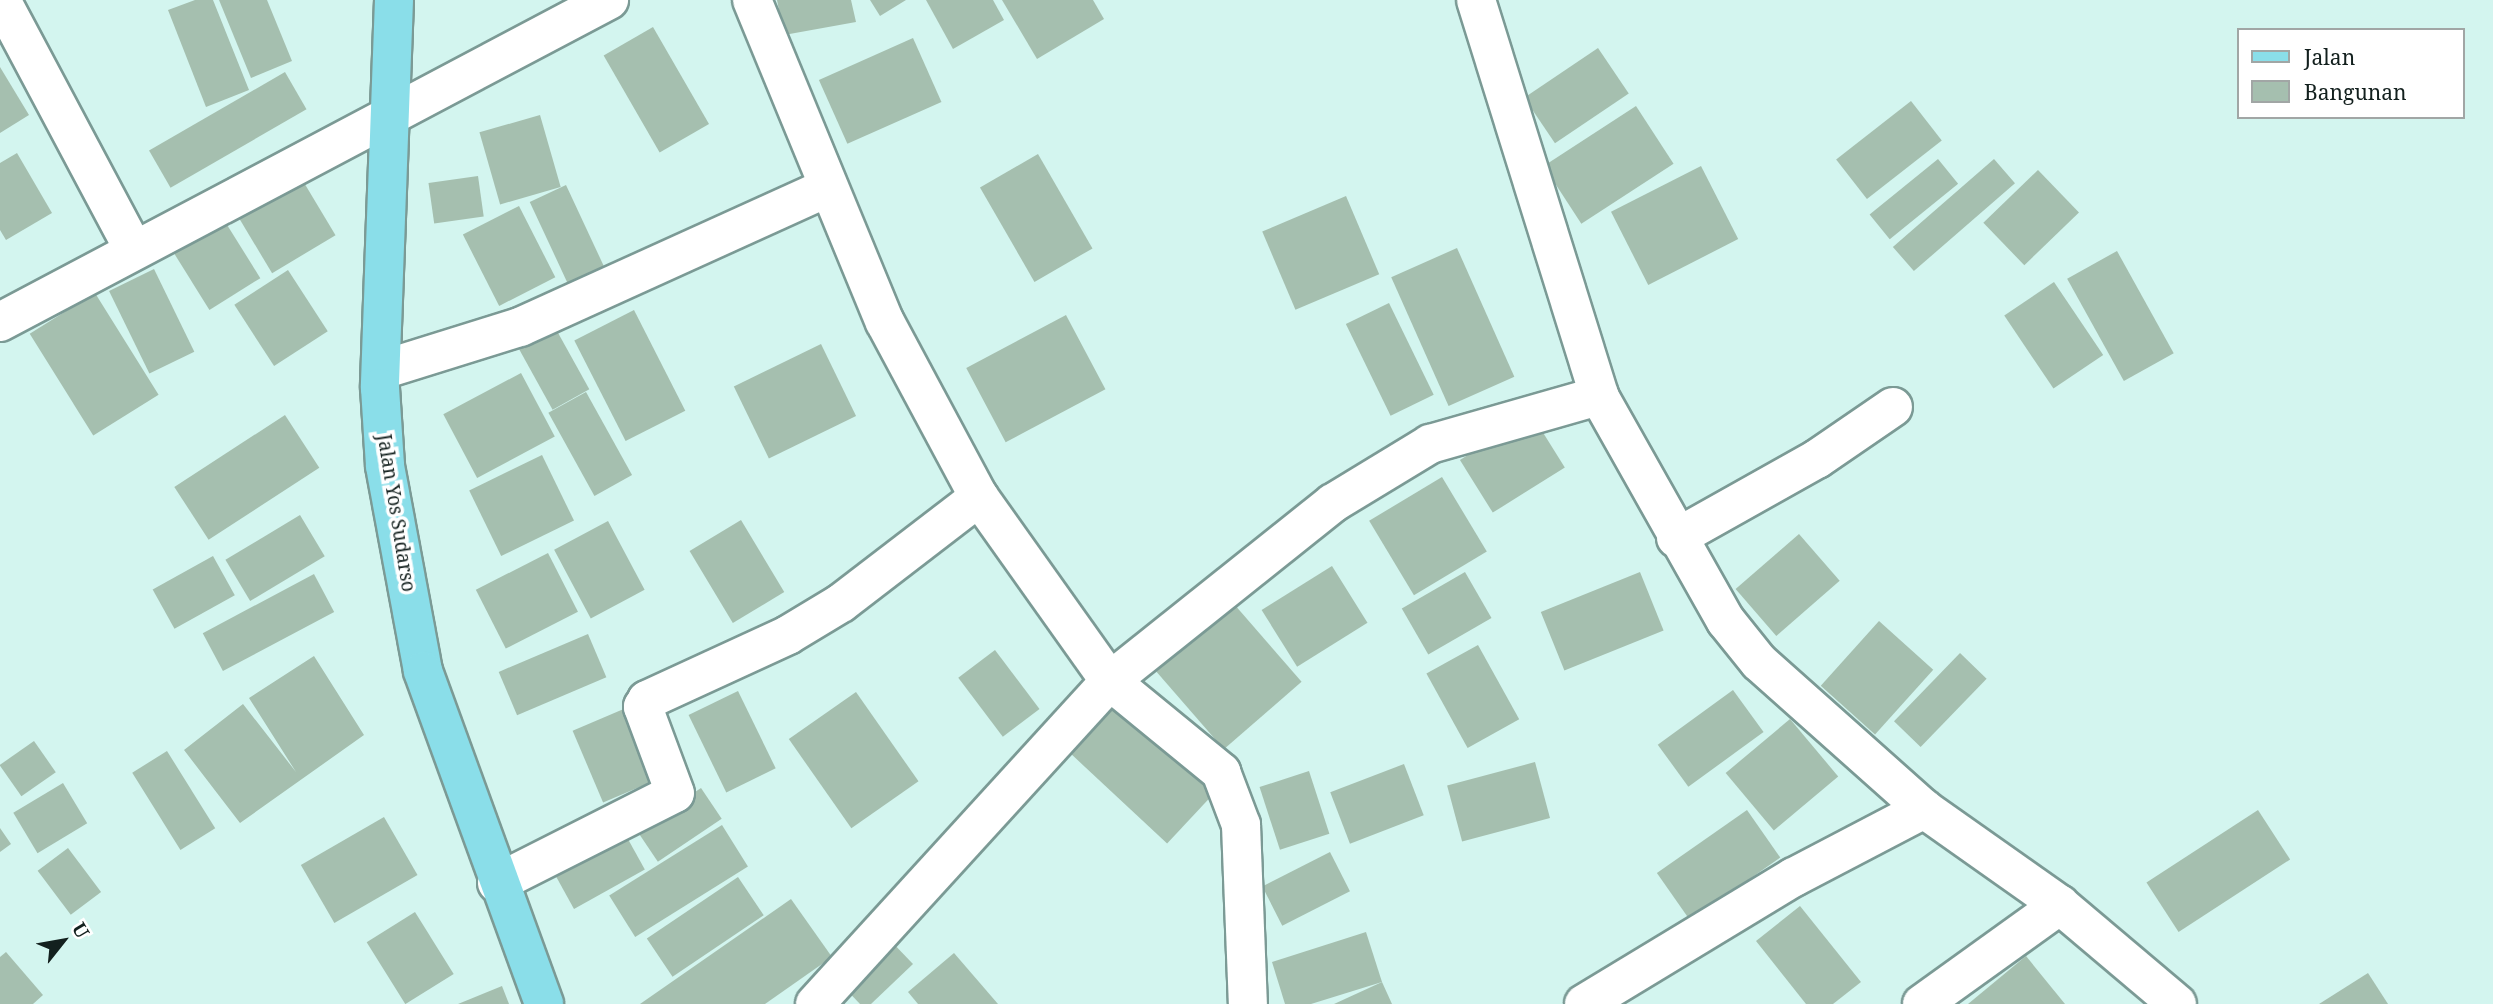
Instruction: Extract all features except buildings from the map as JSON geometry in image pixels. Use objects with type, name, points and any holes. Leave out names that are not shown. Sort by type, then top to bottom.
[{"type":"main road","name":"Jalan Yos Sudarso","points":[[394,0],[382,370],[385,466],[423,671],[497,883],[544,1004]]},
{"type":"street","points":[[1,0],[134,250]]},
{"type":"street","points":[[0,322],[391,112],[609,0]]},
{"type":"street","points":[[752,0],[884,322],[979,497],[1110,681],[1205,755],[1231,793],[1241,825],[1248,1004]]},
{"type":"street","points":[[1476,0],[1599,396],[1676,538],[1759,662],[1924,809],[2060,905],[2177,1004]]},
{"type":"street","points":[[382,370],[520,327],[827,188]]},
{"type":"street","points":[[814,1004],[1110,681],[1333,503],[1430,444],[1599,396]]},
{"type":"street","points":[[1676,538],[1817,459],[1893,407]]},
{"type":"street","points":[[497,883],[675,793],[643,707],[647,700],[788,635],[841,603],[979,497]]},
{"type":"street","points":[[1584,1004],[1794,877],[1924,809]]},
{"type":"street","points":[[1922,1004],[2060,905]]}]
